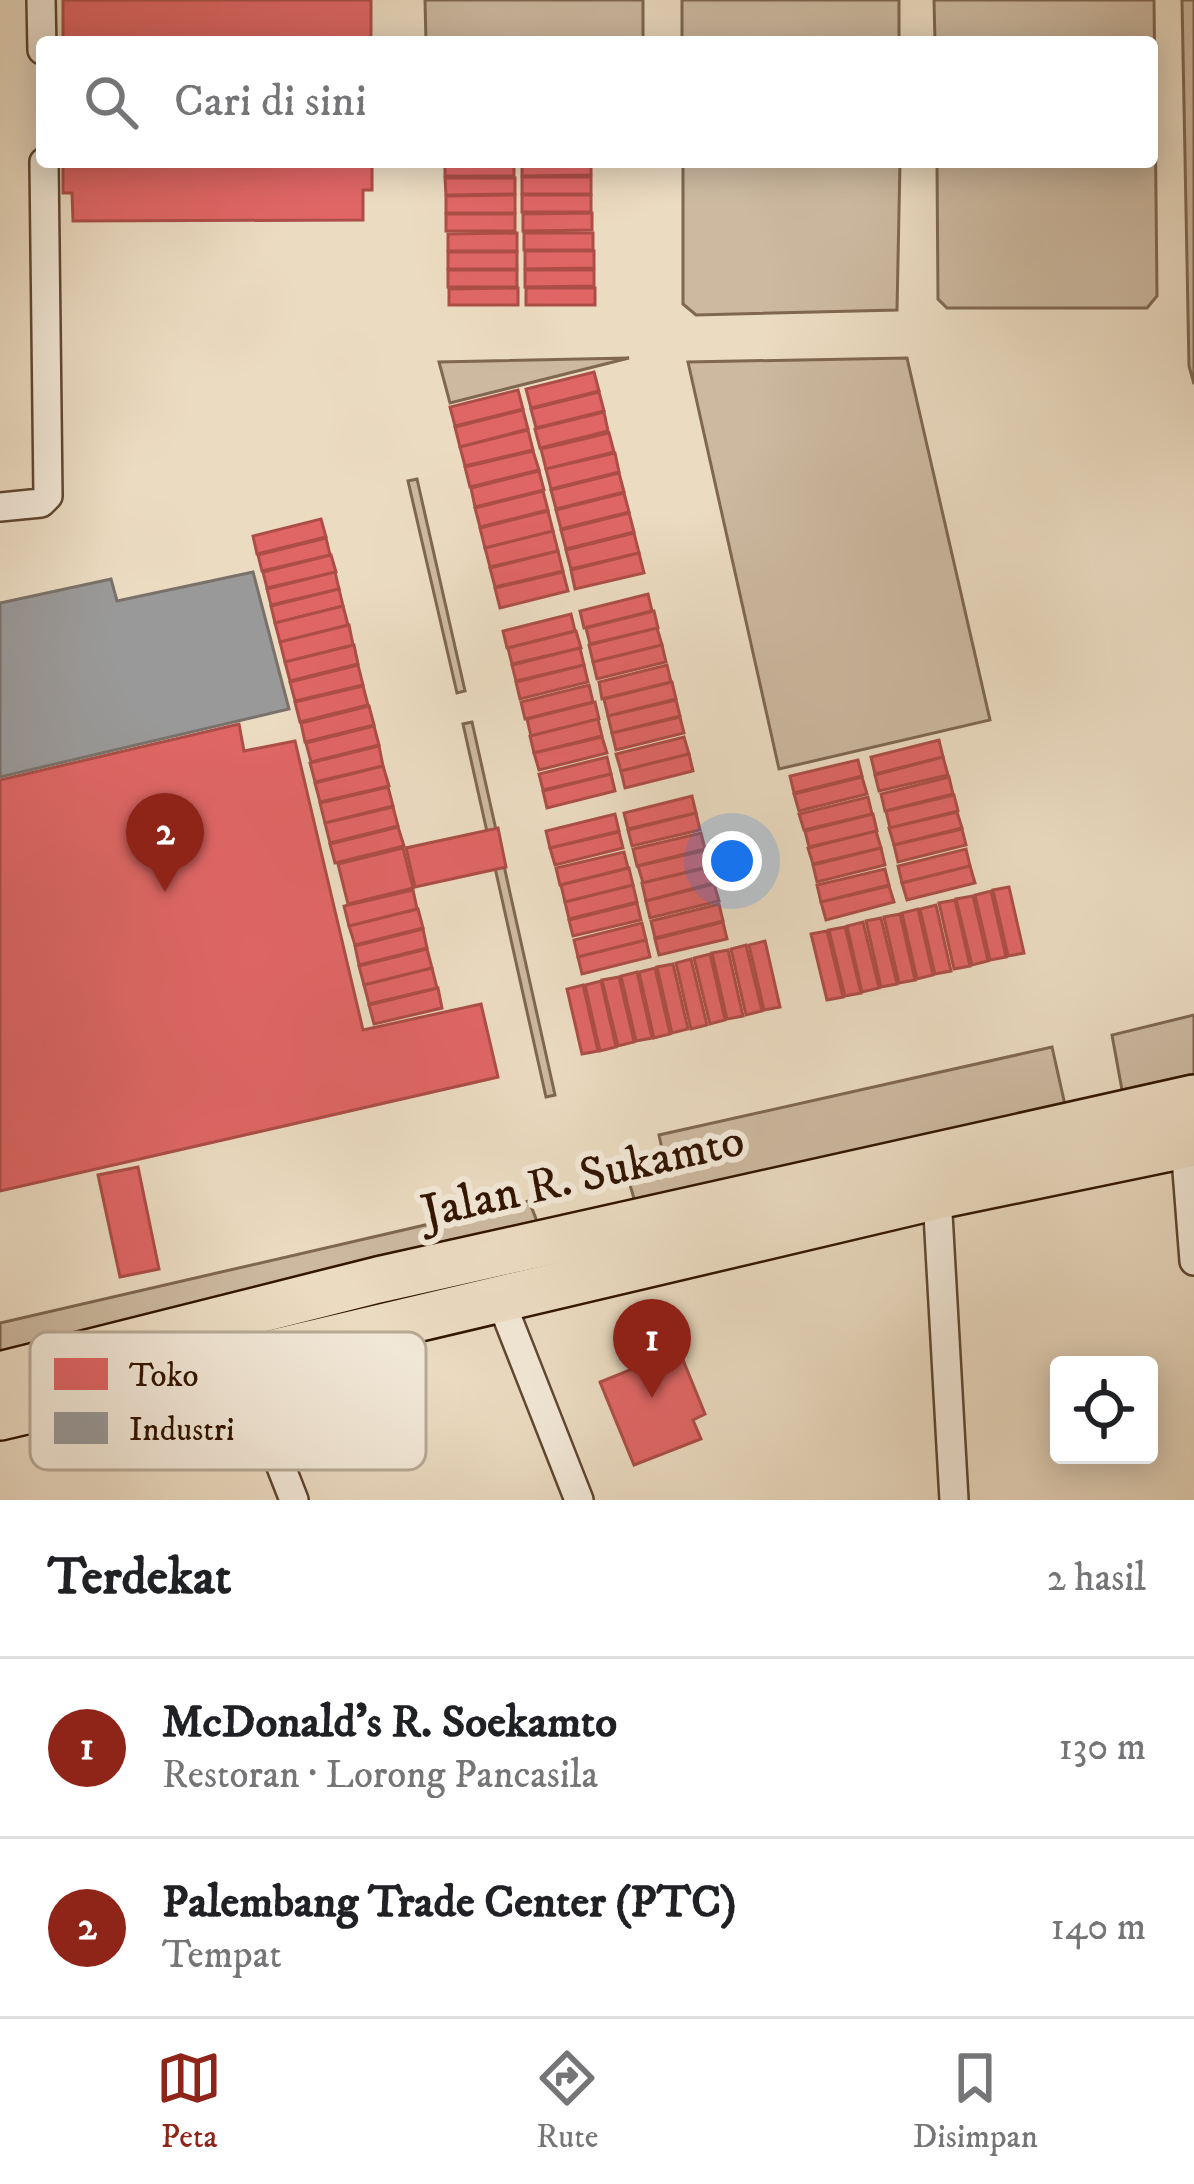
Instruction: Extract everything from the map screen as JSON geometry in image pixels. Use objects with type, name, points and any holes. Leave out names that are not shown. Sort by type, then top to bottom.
[{"type":"highway","name":"Jalan R. Sukamto","points":[[175,1332],[465,1259],[1194,1098]]},
{"type":"highway","name":"Jalan R. Sukamto","points":[[364,1332],[937,1196],[1190,1144]]},
{"type":"highway","name":"Jalan R. Sukamto","points":[[0,1376],[30,1368]]},
{"type":"highway","name":"Jalan R. Sukamto","points":[[0,1417],[30,1410]]},
{"type":"street","points":[[41,0],[42,36]]},
{"type":"street","points":[[0,507],[48,499],[44,168]]},
{"type":"street","points":[[1190,1144],[1194,1261]]},
{"type":"street","points":[[937,1196],[954,1500]]},
{"type":"street","points":[[500,1299],[579,1500]]},
{"type":"street","points":[[282,1470],[294,1500]]},
{"type":"shaded area","points":[[425,0],[643,0],[643,36],[426,36]]},
{"type":"shaded area","points":[[682,0],[899,0],[899,36],[682,36]]},
{"type":"shaded area","points":[[934,0],[1154,0],[1154,36],[935,36]]},
{"type":"shaded area","points":[[1182,0],[1194,0],[1194,384],[1189,366]]},
{"type":"shaded area","points":[[683,168],[900,168],[897,310],[696,315],[683,304]]},
{"type":"shaded area","points":[[937,168],[1156,168],[1157,296],[1147,308],[947,308],[938,299]]},
{"type":"shaded area","points":[[629,358],[450,403],[439,362]]},
{"type":"shaded area","points":[[907,358],[990,720],[779,769],[688,362]]},
{"type":"shaded area","points":[[417,479],[465,691],[457,693],[408,481]]},
{"type":"shaded area","points":[[472,722],[555,1095],[546,1097],[463,724]]},
{"type":"shaded area","points":[[1194,1015],[1194,1074],[1122,1090],[1112,1035]]},
{"type":"shaded area","points":[[1052,1047],[1065,1105],[635,1202],[630,1185],[667,1173],[659,1135]]},
{"type":"shaded area","points":[[529,1201],[540,1229],[84,1332],[30,1332],[30,1344],[0,1351],[0,1323]]},
{"type":"building: Toko","points":[[63,0],[371,0],[371,36],[63,36]]},
{"type":"building: Toko","points":[[63,168],[372,168],[372,190],[363,190],[363,220],[73,221],[72,193],[63,193]]},
{"type":"building: Toko","points":[[445,168],[514,168],[514,176],[445,176]]},
{"type":"building: Toko","points":[[522,168],[591,168],[591,175],[522,176]]},
{"type":"building: Toko","points":[[522,177],[591,177],[591,194],[522,194]]},
{"type":"building: Toko","points":[[445,178],[515,178],[515,194],[446,195]]},
{"type":"building: Toko","points":[[515,195],[515,213],[446,213],[446,196]]},
{"type":"building: Toko","points":[[522,195],[591,195],[591,212],[522,212]]},
{"type":"building: Toko","points":[[592,213],[592,230],[523,231],[523,214]]},
{"type":"building: Toko","points":[[446,214],[515,214],[515,231],[446,231]]},
{"type":"building: Toko","points":[[517,233],[517,251],[448,251],[448,234]]},
{"type":"building: Toko","points":[[524,233],[593,233],[593,250],[524,250]]},
{"type":"building: Toko","points":[[525,251],[594,251],[594,268],[525,269]]},
{"type":"building: Toko","points":[[448,252],[517,252],[517,269],[448,269]]},
{"type":"building: Toko","points":[[448,270],[517,270],[517,287],[448,287]]},
{"type":"building: Toko","points":[[525,270],[594,270],[594,286],[525,287]]},
{"type":"building: Toko","points":[[518,288],[518,305],[449,305],[449,289]]},
{"type":"building: Toko","points":[[526,288],[595,288],[595,305],[526,305]]},
{"type":"building: Toko","points":[[594,372],[599,391],[531,408],[526,389]]},
{"type":"building: Toko","points":[[518,390],[523,409],[455,426],[450,407]]},
{"type":"building: Toko","points":[[599,392],[604,411],[536,428],[531,409]]},
{"type":"building: Toko","points":[[523,410],[528,429],[460,447],[455,427]]},
{"type":"building: Toko","points":[[604,412],[608,431],[540,448],[535,429]]},
{"type":"building: Toko","points":[[528,430],[533,450],[465,466],[460,447]]},
{"type":"building: Toko","points":[[609,433],[614,452],[546,469],[541,449]]},
{"type":"building: Toko","points":[[533,451],[539,470],[470,487],[465,467]]},
{"type":"building: Toko","points":[[615,453],[619,472],[551,489],[546,469]]},
{"type":"building: Toko","points":[[539,471],[544,490],[475,507],[471,488]]},
{"type":"building: Toko","points":[[619,473],[624,492],[556,509],[551,490]]},
{"type":"building: Toko","points":[[543,491],[548,510],[480,527],[475,508]]},
{"type":"building: Toko","points":[[624,493],[629,512],[561,529],[556,510]]},
{"type":"building: Toko","points":[[548,511],[553,531],[485,548],[480,528]]},
{"type":"building: Toko","points":[[629,513],[634,532],[566,549],[561,530]]},
{"type":"building: Toko","points":[[321,519],[326,537],[257,554],[253,536]]},
{"type":"building: Toko","points":[[553,531],[558,551],[490,567],[485,548]]},
{"type":"building: Toko","points":[[634,533],[639,553],[571,569],[566,550]]},
{"type":"building: Toko","points":[[326,538],[330,555],[262,571],[258,555]]},
{"type":"building: Toko","points":[[558,551],[563,571],[495,587],[490,568]]},
{"type":"building: Toko","points":[[639,553],[644,573],[575,589],[571,570]]},
{"type":"building: Toko","points":[[331,555],[336,572],[267,588],[263,572]]},
{"type":"building: Toko","points":[[335,572],[339,589],[271,605],[267,589]]},
{"type":"building: Toko","points":[[563,572],[568,591],[500,608],[495,588]]},
{"type":"building: Toko","points":[[339,589],[343,606],[275,623],[271,606]]},
{"type":"building: Toko","points":[[648,594],[652,611],[584,628],[580,611]]},
{"type":"building: Toko","points":[[343,606],[348,625],[280,642],[275,623]]},
{"type":"building: Toko","points":[[654,611],[658,628],[590,644],[586,628]]},
{"type":"building: Toko","points":[[571,614],[575,631],[507,648],[503,631]]},
{"type":"building: Toko","points":[[349,625],[353,645],[285,662],[280,642]]},
{"type":"building: Toko","points":[[657,628],[662,645],[593,662],[589,645]]},
{"type":"building: Toko","points":[[576,631],[581,648],[512,664],[508,648]]},
{"type":"building: Toko","points":[[354,645],[358,664],[290,681],[285,662]]},
{"type":"building: Toko","points":[[662,645],[666,662],[597,679],[593,662]]},
{"type":"building: Toko","points":[[580,648],[584,665],[516,681],[512,665]]},
{"type":"building: Toko","points":[[358,665],[363,685],[295,701],[290,682]]},
{"type":"building: Toko","points":[[584,665],[588,682],[520,699],[516,682]]},
{"type":"building: Toko","points":[[667,665],[671,682],[602,699],[599,682]]},
{"type":"building: Toko","points":[[672,682],[676,699],[608,716],[604,699]]},
{"type":"building: Toko","points":[[589,685],[593,702],[525,719],[521,702]]},
{"type":"building: Toko","points":[[363,686],[368,705],[300,722],[295,702]]},
{"type":"building: Toko","points":[[676,700],[680,716],[612,733],[608,716]]},
{"type":"building: Toko","points":[[595,702],[599,719],[531,736],[527,719]]},
{"type":"building: Toko","points":[[369,706],[374,725],[305,742],[301,723]]},
{"type":"building: Toko","points":[[680,717],[684,733],[616,750],[612,733]]},
{"type":"building: Toko","points":[[598,719],[602,736],[534,753],[530,736]]},
{"type":"building: Toko","points":[[239,724],[244,751],[295,741],[363,1030],[481,1004],[498,1077],[0,1191],[0,780]]},
{"type":"building: Toko","points":[[374,726],[379,745],[311,762],[306,743]]},
{"type":"building: Toko","points":[[602,737],[607,753],[539,770],[534,753]]},
{"type":"building: Toko","points":[[684,737],[689,754],[621,771],[616,754]]},
{"type":"building: Toko","points":[[939,740],[943,757],[875,774],[871,757]]},
{"type":"building: Toko","points":[[379,746],[383,766],[315,782],[310,763]]},
{"type":"building: Toko","points":[[689,754],[693,771],[625,788],[621,771]]},
{"type":"building: Toko","points":[[607,757],[611,774],[543,790],[539,774]]},
{"type":"building: Toko","points":[[943,757],[948,775],[879,791],[875,775]]},
{"type":"building: Toko","points":[[858,760],[862,776],[794,793],[790,776]]},
{"type":"building: Toko","points":[[383,766],[389,786],[320,802],[315,783]]},
{"type":"building: Toko","points":[[611,774],[615,791],[547,808],[543,791]]},
{"type":"building: Toko","points":[[862,777],[867,794],[799,811],[794,794]]},
{"type":"building: Toko","points":[[949,777],[953,794],[885,811],[881,794]]},
{"type":"building: Toko","points":[[388,787],[393,806],[325,823],[320,803]]},
{"type":"building: Toko","points":[[954,795],[958,811],[890,828],[886,811]]},
{"type":"building: Toko","points":[[692,796],[696,813],[628,829],[624,813]]},
{"type":"building: Toko","points":[[868,797],[872,814],[804,830],[799,814]]},
{"type":"building: Toko","points":[[393,807],[398,826],[330,843],[325,823]]},
{"type":"building: Toko","points":[[957,812],[962,828],[894,845],[889,828]]},
{"type":"building: Toko","points":[[696,813],[700,830],[632,846],[628,830]]},
{"type":"building: Toko","points":[[615,814],[619,831],[550,848],[546,831]]},
{"type":"building: Toko","points":[[873,814],[877,831],[809,847],[805,831]]},
{"type":"building: Toko","points":[[398,827],[404,846],[335,863],[330,844]]},
{"type":"building: Toko","points":[[498,828],[506,867],[415,887],[406,848]]},
{"type":"building: Toko","points":[[962,829],[966,845],[898,862],[894,845]]},
{"type":"building: Toko","points":[[876,831],[881,848],[813,864],[808,848]]},
{"type":"building: Toko","points":[[619,832],[623,848],[555,865],[550,848]]},
{"type":"building: Toko","points":[[701,833],[705,849],[637,866],[633,849]]},
{"type":"building: Toko","points":[[403,848],[413,888],[348,904],[338,864]]},
{"type":"building: Toko","points":[[881,848],[885,865],[817,882],[813,865]]},
{"type":"building: Toko","points":[[966,849],[970,866],[902,883],[898,866]]},
{"type":"building: Toko","points":[[707,850],[711,866],[643,883],[638,866]]},
{"type":"building: Toko","points":[[624,852],[628,868],[560,885],[556,868]]},
{"type":"building: Toko","points":[[970,866],[975,883],[907,900],[902,883]]},
{"type":"building: Toko","points":[[710,867],[714,883],[646,901],[642,883]]},
{"type":"building: Toko","points":[[629,868],[633,885],[565,902],[561,885]]},
{"type":"building: Toko","points":[[885,869],[889,885],[821,902],[817,885]]},
{"type":"building: Toko","points":[[714,884],[719,901],[650,918],[646,901]]},
{"type":"building: Toko","points":[[633,885],[637,902],[569,919],[565,902]]},
{"type":"building: Toko","points":[[889,886],[894,902],[826,920],[821,902]]},
{"type":"building: Toko","points":[[1009,887],[1024,953],[1008,956],[993,890]]},
{"type":"building: Toko","points":[[413,890],[417,909],[349,926],[344,906]]},
{"type":"building: Toko","points":[[991,891],[1006,957],[990,960],[975,895]]},
{"type":"building: Toko","points":[[973,896],[988,961],[972,965],[956,899]]},
{"type":"building: Toko","points":[[955,900],[970,966],[954,969],[939,903]]},
{"type":"building: Toko","points":[[637,903],[641,920],[573,936],[569,920]]},
{"type":"building: Toko","points":[[719,904],[723,921],[655,938],[651,921]]},
{"type":"building: Toko","points":[[936,905],[951,971],[935,974],[920,909]]},
{"type":"building: Toko","points":[[418,909],[423,928],[355,945],[349,926]]},
{"type":"building: Toko","points":[[918,909],[933,975],[917,979],[902,913]]},
{"type":"building: Toko","points":[[900,914],[915,980],[899,983],[884,917]]},
{"type":"building: Toko","points":[[881,918],[897,984],[881,987],[866,921]]},
{"type":"building: Toko","points":[[723,922],[727,939],[659,955],[655,939]]},
{"type":"building: Toko","points":[[863,922],[879,988],[862,992],[847,926]]},
{"type":"building: Toko","points":[[642,923],[646,940],[578,957],[574,940]]},
{"type":"building: Toko","points":[[845,927],[861,993],[845,996],[829,930]]},
{"type":"building: Toko","points":[[423,929],[427,948],[359,965],[355,946]]},
{"type":"building: Toko","points":[[827,931],[843,997],[827,1000],[811,934]]},
{"type":"building: Toko","points":[[646,940],[650,957],[582,974],[578,957]]},
{"type":"building: Toko","points":[[765,941],[780,1007],[764,1010],[749,945]]},
{"type":"building: Toko","points":[[746,945],[762,1011],[746,1015],[731,949]]},
{"type":"building: Toko","points":[[427,949],[432,968],[364,985],[359,966]]},
{"type":"building: Toko","points":[[728,950],[743,1016],[727,1019],[712,953]]},
{"type":"building: Toko","points":[[710,954],[725,1020],[710,1024],[694,958]]},
{"type":"building: Toko","points":[[691,959],[707,1025],[691,1029],[676,963]]},
{"type":"building: Toko","points":[[673,964],[688,1029],[672,1033],[657,967]]},
{"type":"building: Toko","points":[[432,968],[437,988],[369,1004],[364,985]]},
{"type":"building: Toko","points":[[655,968],[670,1034],[654,1038],[639,972]]},
{"type":"building: Toko","points":[[637,972],[652,1038],[636,1041],[621,976]]},
{"type":"building: Toko","points":[[619,977],[634,1042],[618,1046],[602,980]]},
{"type":"building: Toko","points":[[601,981],[616,1047],[600,1051],[585,985]]},
{"type":"building: Toko","points":[[583,985],[598,1051],[582,1054],[567,989]]},
{"type":"building: Toko","points":[[438,988],[442,1008],[374,1024],[369,1005]]},
{"type":"building: Toko","points":[[138,1167],[159,1269],[120,1277],[98,1175]]},
{"type":"building: Toko","points":[[679,1350],[705,1414],[693,1420],[701,1439],[634,1465],[600,1382]]},
{"type":"building: Industri","points":[[253,572],[289,709],[0,777],[0,603],[111,579],[117,601]]},
{"type":"place","name":"Palembang Trade Center (PTC)","points":[[165,892]]},
{"type":"place","name":"McDonald's R. Soekamto","points":[[652,1398]]}]
